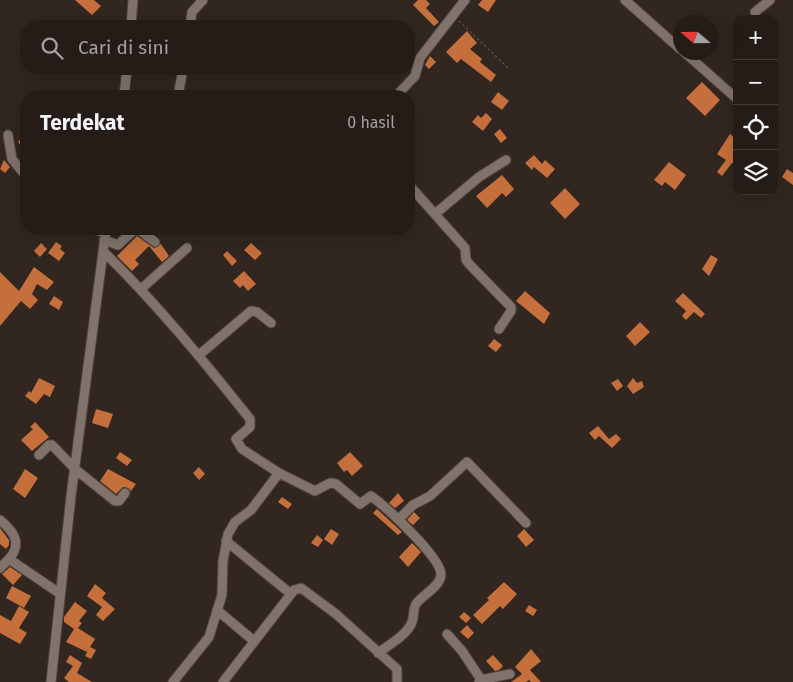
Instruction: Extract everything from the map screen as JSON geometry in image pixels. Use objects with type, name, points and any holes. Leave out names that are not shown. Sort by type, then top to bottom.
[{"type":"street","points":[[131,20],[133,0]]},
{"type":"street","points":[[191,20],[192,12],[203,0]]},
{"type":"street","points":[[415,73],[420,58],[465,0]]},
{"type":"street","points":[[625,0],[673,43]]},
{"type":"street","points":[[755,12],[770,0]]},
{"type":"street","points":[[693,60],[733,95]]},
{"type":"street","points":[[125,90],[126,75]]},
{"type":"street","points":[[179,90],[182,75]]},
{"type":"street","points":[[401,90],[414,75]]},
{"type":"street","points":[[8,135],[12,159],[20,169]]},
{"type":"street","points":[[435,214],[479,177],[506,160]]},
{"type":"street","points":[[415,192],[465,248],[466,260],[470,265],[511,307],[511,311],[500,329]]},
{"type":"street","points":[[51,682],[60,593],[105,235]]},
{"type":"street","points":[[106,235],[118,245],[128,235]]},
{"type":"street","points":[[146,235],[155,242]]},
{"type":"street","points":[[141,289],[187,248]]},
{"type":"street","points":[[103,251],[141,289],[199,355],[250,419],[250,427],[239,434],[236,439],[246,452],[312,491],[330,483],[336,484],[360,504],[371,496],[398,519],[432,556],[441,575],[439,582],[415,606],[413,620],[408,630],[378,653]]},
{"type":"street","points":[[199,355],[251,311],[257,312],[271,322]]},
{"type":"street","points":[[39,455],[49,445],[52,445],[75,469],[115,501],[119,501],[125,493]]},
{"type":"street","points":[[398,519],[413,506],[430,496],[467,462],[526,523]]},
{"type":"street","points":[[173,682],[207,640],[222,595],[226,541],[236,522],[251,510],[279,472]]},
{"type":"street","points":[[0,520],[14,535],[17,542],[13,554],[0,568]]},
{"type":"street","points":[[226,541],[291,594]]},
{"type":"street","points":[[9,559],[60,593]]},
{"type":"street","points":[[222,682],[297,588],[304,589],[396,669],[397,682]]},
{"type":"street","points":[[217,610],[254,641]]},
{"type":"street","points":[[447,634],[462,651],[480,681],[510,674]]},
{"type":"path","points":[[454,16],[509,69]]},
{"type":"building","points":[[75,0],[94,0],[101,6],[92,15]]},
{"type":"building","points":[[418,0],[426,0],[430,4],[426,8],[439,22],[434,26],[413,5]]},
{"type":"building","points":[[482,0],[496,0],[488,12],[478,5]]},
{"type":"building","points":[[467,31],[477,43],[470,49],[482,59],[480,62],[496,75],[491,82],[461,59],[457,63],[446,52]]},
{"type":"building","points":[[430,56],[436,62],[429,69],[425,65]]},
{"type":"building","points":[[702,82],[720,100],[705,116],[686,98]]},
{"type":"building","points":[[498,92],[509,101],[502,110],[491,102]]},
{"type":"building","points":[[486,113],[492,119],[483,131],[472,122],[478,115],[481,118]]},
{"type":"building","points":[[500,129],[507,138],[501,143],[494,134]]},
{"type":"building","points":[[730,134],[733,137],[733,164],[722,176],[717,172],[726,160],[717,154]]},
{"type":"building","points":[[534,155],[542,164],[545,160],[555,169],[547,178],[534,167],[532,170],[525,163]]},
{"type":"building","points":[[4,160],[10,167],[5,173],[0,169]]},
{"type":"building","points":[[669,162],[686,175],[675,190],[665,182],[662,186],[654,180]]},
{"type":"building","points":[[787,169],[793,173],[793,185],[782,177]]},
{"type":"building","points":[[502,175],[514,189],[506,197],[502,193],[487,208],[476,196]]},
{"type":"building","points":[[565,188],[580,204],[565,219],[550,203]]},
{"type":"building","points":[[137,236],[154,248],[161,244],[169,256],[162,262],[149,246],[135,260],[139,264],[132,271],[117,256]]},
{"type":"building","points":[[56,242],[62,246],[60,249],[65,253],[59,261],[48,253]]},
{"type":"building","points":[[41,243],[47,249],[40,257],[34,251]]},
{"type":"building","points":[[251,243],[262,253],[255,260],[244,250]]},
{"type":"building","points":[[227,251],[237,261],[232,266],[223,255]]},
{"type":"building","points":[[711,255],[718,259],[709,276],[702,269]]},
{"type":"building","points":[[34,267],[54,282],[47,290],[37,284],[32,294],[38,300],[30,309],[21,301],[0,326],[0,272],[19,291]]},
{"type":"building","points":[[244,271],[256,284],[248,291],[243,285],[240,288],[233,281]]},
{"type":"building","points":[[525,291],[550,313],[544,324],[516,301]]},
{"type":"building","points":[[683,293],[705,314],[701,318],[694,312],[686,320],[682,316],[686,311],[675,301]]},
{"type":"building","points":[[54,296],[63,302],[59,310],[49,304]]},
{"type":"building","points":[[640,322],[650,332],[635,346],[626,336]]},
{"type":"building","points":[[494,339],[502,345],[496,352],[488,346]]},
{"type":"building","points":[[39,378],[55,386],[50,397],[44,394],[36,404],[25,396],[29,391],[31,393]]},
{"type":"building","points":[[633,378],[637,383],[642,381],[644,387],[633,394],[627,386]]},
{"type":"building","points":[[618,379],[623,386],[617,391],[611,383]]},
{"type":"building","points":[[96,409],[113,414],[108,428],[92,423]]},
{"type":"building","points":[[35,422],[49,437],[32,451],[21,440],[33,429],[30,427]]},
{"type":"building","points":[[598,426],[609,439],[616,434],[621,439],[612,448],[599,436],[595,440],[589,433]]},
{"type":"building","points":[[120,452],[132,460],[127,466],[116,458]]},
{"type":"building","points":[[350,452],[363,466],[352,476],[347,470],[344,472],[337,463]]},
{"type":"building","points":[[199,467],[205,474],[199,480],[193,473]]},
{"type":"building","points":[[25,469],[38,478],[25,498],[13,489]]},
{"type":"building","points":[[108,469],[136,484],[131,491],[123,487],[116,494],[100,481]]},
{"type":"building","points":[[398,493],[404,501],[395,508],[389,503]]},
{"type":"building","points":[[282,497],[292,504],[288,509],[278,502]]},
{"type":"building","points":[[377,509],[402,532],[398,535],[373,513]]},
{"type":"building","points":[[414,512],[420,518],[413,525],[407,520]]},
{"type":"building","points":[[0,528],[9,540],[9,545],[6,549],[0,544]]},
{"type":"building","points":[[331,529],[339,534],[332,545],[324,539]]},
{"type":"building","points":[[524,529],[534,540],[526,547],[517,536]]},
{"type":"building","points":[[317,535],[323,540],[318,547],[311,543]]},
{"type":"building","points":[[412,543],[421,552],[408,567],[399,557]]},
{"type":"building","points":[[10,567],[22,575],[13,585],[2,574]]},
{"type":"building","points":[[504,582],[517,594],[503,609],[500,606],[482,624],[473,615]]},
{"type":"building","points":[[95,584],[106,593],[102,598],[115,609],[103,621],[96,615],[102,607],[87,596]]},
{"type":"building","points":[[12,586],[31,596],[24,608],[6,598]]},
{"type":"building","points":[[75,602],[87,611],[79,621],[82,623],[78,628],[95,639],[87,652],[66,642],[74,629],[64,622],[64,617]]},
{"type":"building","points":[[529,605],[537,610],[533,616],[525,611]]},
{"type":"building","points":[[19,606],[29,612],[19,628],[27,633],[20,644],[0,633],[0,615],[11,621]]},
{"type":"building","points":[[464,612],[471,618],[466,623],[459,617]]},
{"type":"building","points":[[467,625],[474,633],[468,639],[460,632]]},
{"type":"building","points":[[90,647],[96,650],[91,659],[85,656]]},
{"type":"building","points":[[531,649],[541,661],[530,670],[541,682],[531,682],[529,680],[526,682],[511,682],[522,674],[515,667]]},
{"type":"building","points":[[70,655],[82,663],[77,673],[92,682],[69,682],[64,678],[73,666],[66,662]]},
{"type":"building","points":[[493,655],[503,666],[499,670],[495,671],[486,661]]}]
